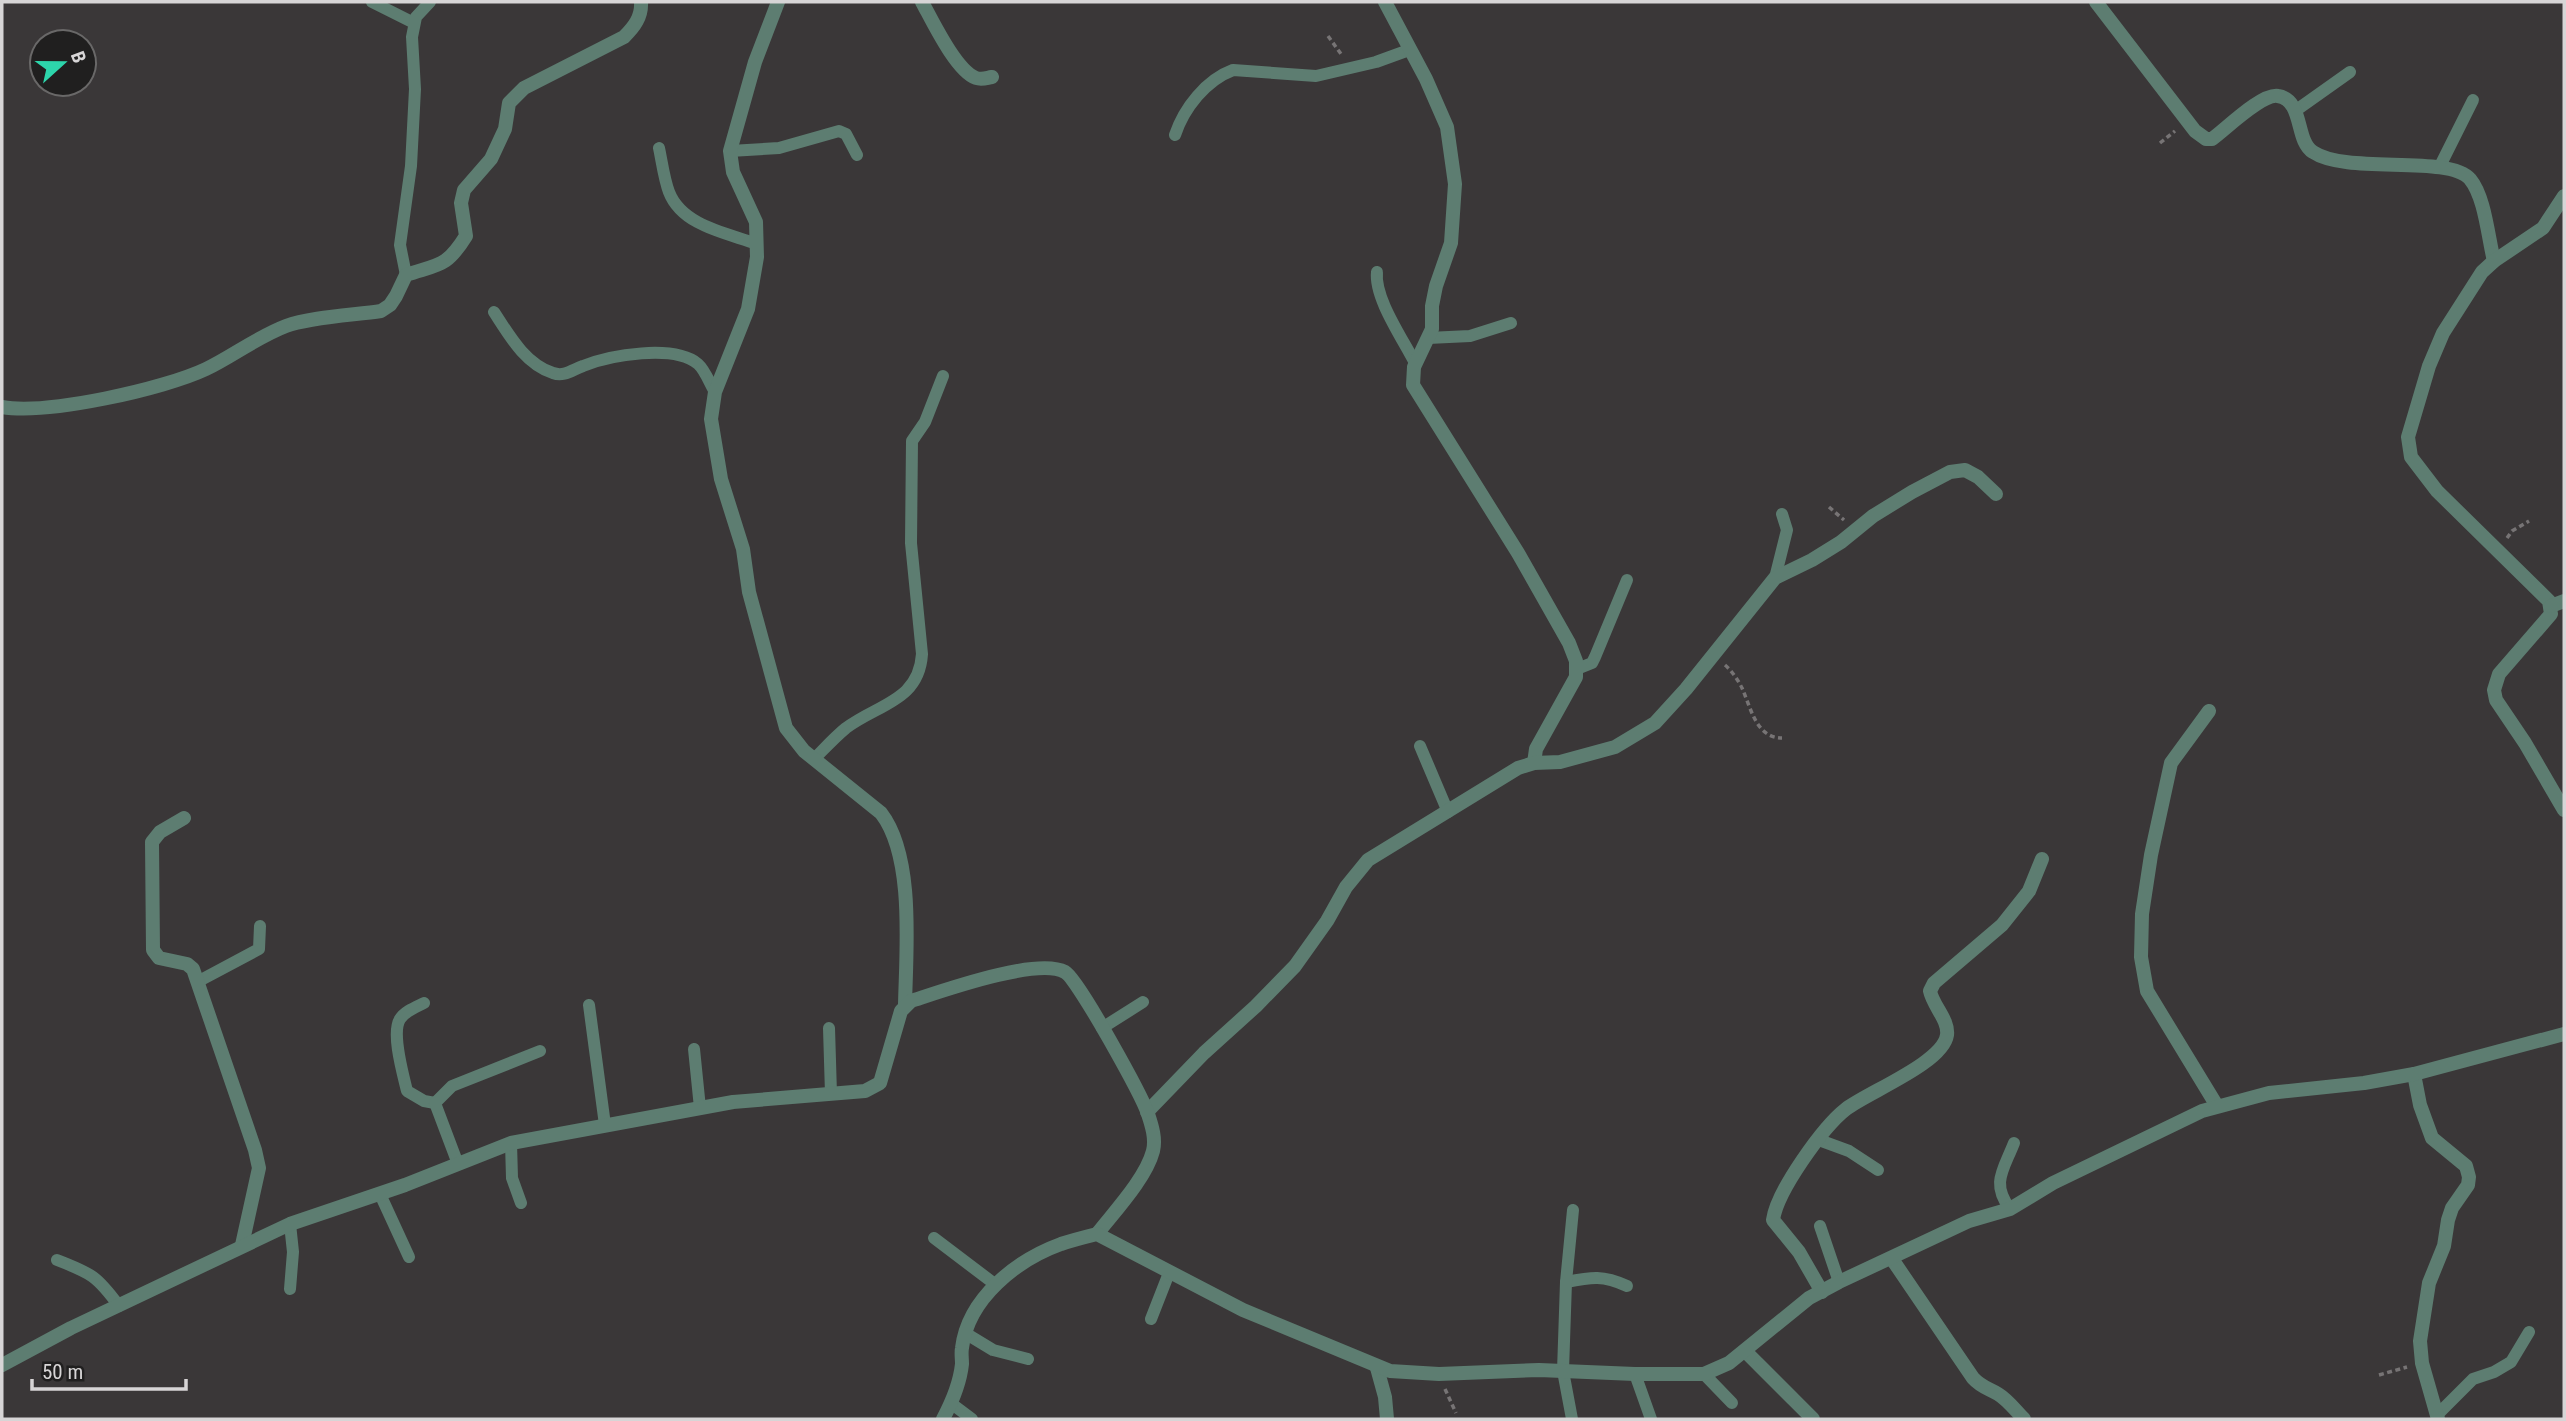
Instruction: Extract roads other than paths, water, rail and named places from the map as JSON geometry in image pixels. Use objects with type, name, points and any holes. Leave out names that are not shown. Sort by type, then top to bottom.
[{"type":"street","points":[[2,407],[16,409],[71,403],[163,386],[203,371],[272,331],[290,324],[381,311],[390,305],[406,275],[439,266],[451,259],[466,236],[461,203],[464,190],[497,148],[505,129],[512,97],[524,88],[624,37],[635,27],[641,2]]},
{"type":"street","points":[[2,1365],[242,1245],[290,1224],[380,1194],[511,1143],[733,1102],[865,1091],[880,1083],[905,1005],[907,903],[903,873],[889,825],[881,813],[792,738],[780,713],[749,592],[743,549],[721,479],[711,419],[715,392],[748,309],[757,257],[756,222],[733,172],[730,151],[755,62],[778,2]]},
{"type":"street","points":[[922,2],[960,64],[973,77],[992,77]]},
{"type":"street","points":[[1385,2],[1426,79],[1447,127],[1455,184],[1451,243],[1436,286],[1432,306],[1432,329],[1415,363],[1413,385],[1518,553],[1569,643],[1577,670],[1576,677],[1536,749],[1534,763]]},
{"type":"street","points":[[2096,2],[2194,131],[2206,139],[2212,139],[2269,96],[2282,96],[2295,111],[2306,147],[2317,155],[2337,161],[2439,168],[2464,174],[2475,187],[2494,261]]},
{"type":"street","points":[[2564,196],[2543,228],[2482,272],[2443,333],[2429,366],[2408,437],[2411,457],[2430,483],[2498,551],[2544,594],[2558,603],[2499,674],[2494,690],[2497,701],[2564,810]]},
{"type":"street","points":[[1147,1112],[1295,966],[1327,921],[1346,887],[1368,860],[1518,768],[1534,763],[1560,762],[1615,747],[1655,723],[1686,689],[1774,578],[1812,560],[1841,542],[1873,516],[1951,472],[1965,470],[1978,477],[1996,494]]},
{"type":"street","points":[[2209,711],[2171,763],[2151,855],[2142,914],[2141,957],[2147,991],[2217,1106]]},
{"type":"street","points":[[184,818],[160,832],[152,842],[153,950],[159,958],[191,966],[199,981],[258,1164],[242,1245]]},
{"type":"street","points":[[1822,1292],[1799,1252],[1773,1220],[1785,1185],[1833,1120],[1900,1079],[1943,1047],[1947,1035],[1946,1023],[1932,1001],[1930,991],[1934,983],[2002,925],[2029,891],[2042,859]]},
{"type":"street","points":[[905,1005],[938,992],[1039,967],[1065,972],[1081,991],[1102,1028],[1147,1112],[1154,1137],[1149,1165],[1097,1234],[1061,1244],[1027,1260],[996,1285],[978,1306],[965,1333],[952,1404],[943,1419]]},
{"type":"street","points":[[1097,1234],[1243,1310],[1377,1368],[1390,1371],[1439,1374],[1539,1370],[1704,1374],[1730,1363],[1809,1298],[1839,1282],[1969,1221],[2010,1209],[2053,1183],[2162,1128],[2217,1106],[2269,1093],[2364,1083],[2414,1074],[2564,1034]]},
{"type":"street","points":[[2414,1074],[2420,1105],[2432,1138],[2466,1166],[2469,1177],[2468,1185],[2452,1208],[2444,1231],[2444,1246],[2429,1283],[2420,1341],[2422,1363],[2438,1417]]},
{"type":"street","points":[[1892,1259],[1973,1378],[1987,1391],[1996,1392],[2024,1419]]},
{"type":"street","points":[[1745,1351],[1813,1419]]},
{"type":"street","points":[[1377,1368],[1385,1397],[1387,1419]]},
{"type":"lane","points":[[372,2],[414,23]]},
{"type":"lane","points":[[406,275],[400,245],[411,166],[415,89],[414,23],[430,2]]},
{"type":"lane","points":[[1175,135],[1182,115],[1222,74],[1233,70],[1316,76],[1376,62],[1409,50]]},
{"type":"lane","points":[[2295,111],[2350,72]]},
{"type":"lane","points":[[2439,168],[2473,100]]},
{"type":"lane","points":[[730,151],[779,148],[839,131],[846,134],[857,155]]},
{"type":"lane","points":[[659,148],[669,192],[678,208],[696,221],[757,244]]},
{"type":"lane","points":[[1377,272],[1376,283],[1381,295],[1415,363]]},
{"type":"lane","points":[[494,312],[514,342],[538,366],[551,373],[566,374],[584,365],[655,351],[678,355],[699,364],[715,392]]},
{"type":"lane","points":[[1428,338],[1470,336],[1511,323]]},
{"type":"lane","points":[[814,759],[847,727],[905,693],[917,680],[922,654],[911,543],[912,441],[925,422],[943,376]]},
{"type":"lane","points":[[1774,578],[1787,530],[1782,514]]},
{"type":"lane","points":[[1577,670],[1592,663],[1627,580]]},
{"type":"lane","points":[[1420,746],[1448,812]]},
{"type":"lane","points":[[199,981],[259,949],[260,926]]},
{"type":"lane","points":[[1102,1028],[1143,1002]]},
{"type":"lane","points":[[424,1003],[407,1012],[396,1029],[407,1091],[424,1101],[435,1102],[452,1086],[540,1051]]},
{"type":"lane","points":[[589,1005],[604,1125]]},
{"type":"lane","points":[[829,1028],[831,1094]]},
{"type":"lane","points":[[694,1049],[700,1108]]},
{"type":"lane","points":[[435,1102],[458,1164]]},
{"type":"lane","points":[[1819,1140],[1849,1151],[1878,1170]]},
{"type":"lane","points":[[511,1143],[512,1178],[522,1203]]},
{"type":"lane","points":[[2010,1209],[2000,1196],[1999,1182],[2014,1143]]},
{"type":"lane","points":[[380,1194],[409,1257]]},
{"type":"lane","points":[[1573,1210],[1566,1282],[1563,1371],[1573,1419]]},
{"type":"lane","points":[[290,1224],[293,1252],[290,1289]]},
{"type":"lane","points":[[1821,1226],[1839,1282]]},
{"type":"lane","points":[[934,1238],[996,1285]]},
{"type":"lane","points":[[57,1260],[83,1270],[101,1282],[118,1306]]},
{"type":"lane","points":[[1151,1318],[1169,1273]]},
{"type":"lane","points":[[1566,1282],[1597,1276],[1610,1278],[1627,1286]]},
{"type":"lane","points":[[2438,1417],[2473,1379],[2494,1372],[2511,1362],[2529,1332]]},
{"type":"lane","points":[[965,1333],[993,1350],[1028,1359]]},
{"type":"lane","points":[[1635,1374],[1651,1419]]},
{"type":"lane","points":[[1704,1374],[1732,1403]]},
{"type":"lane","points":[[952,1404],[972,1419]]}]
